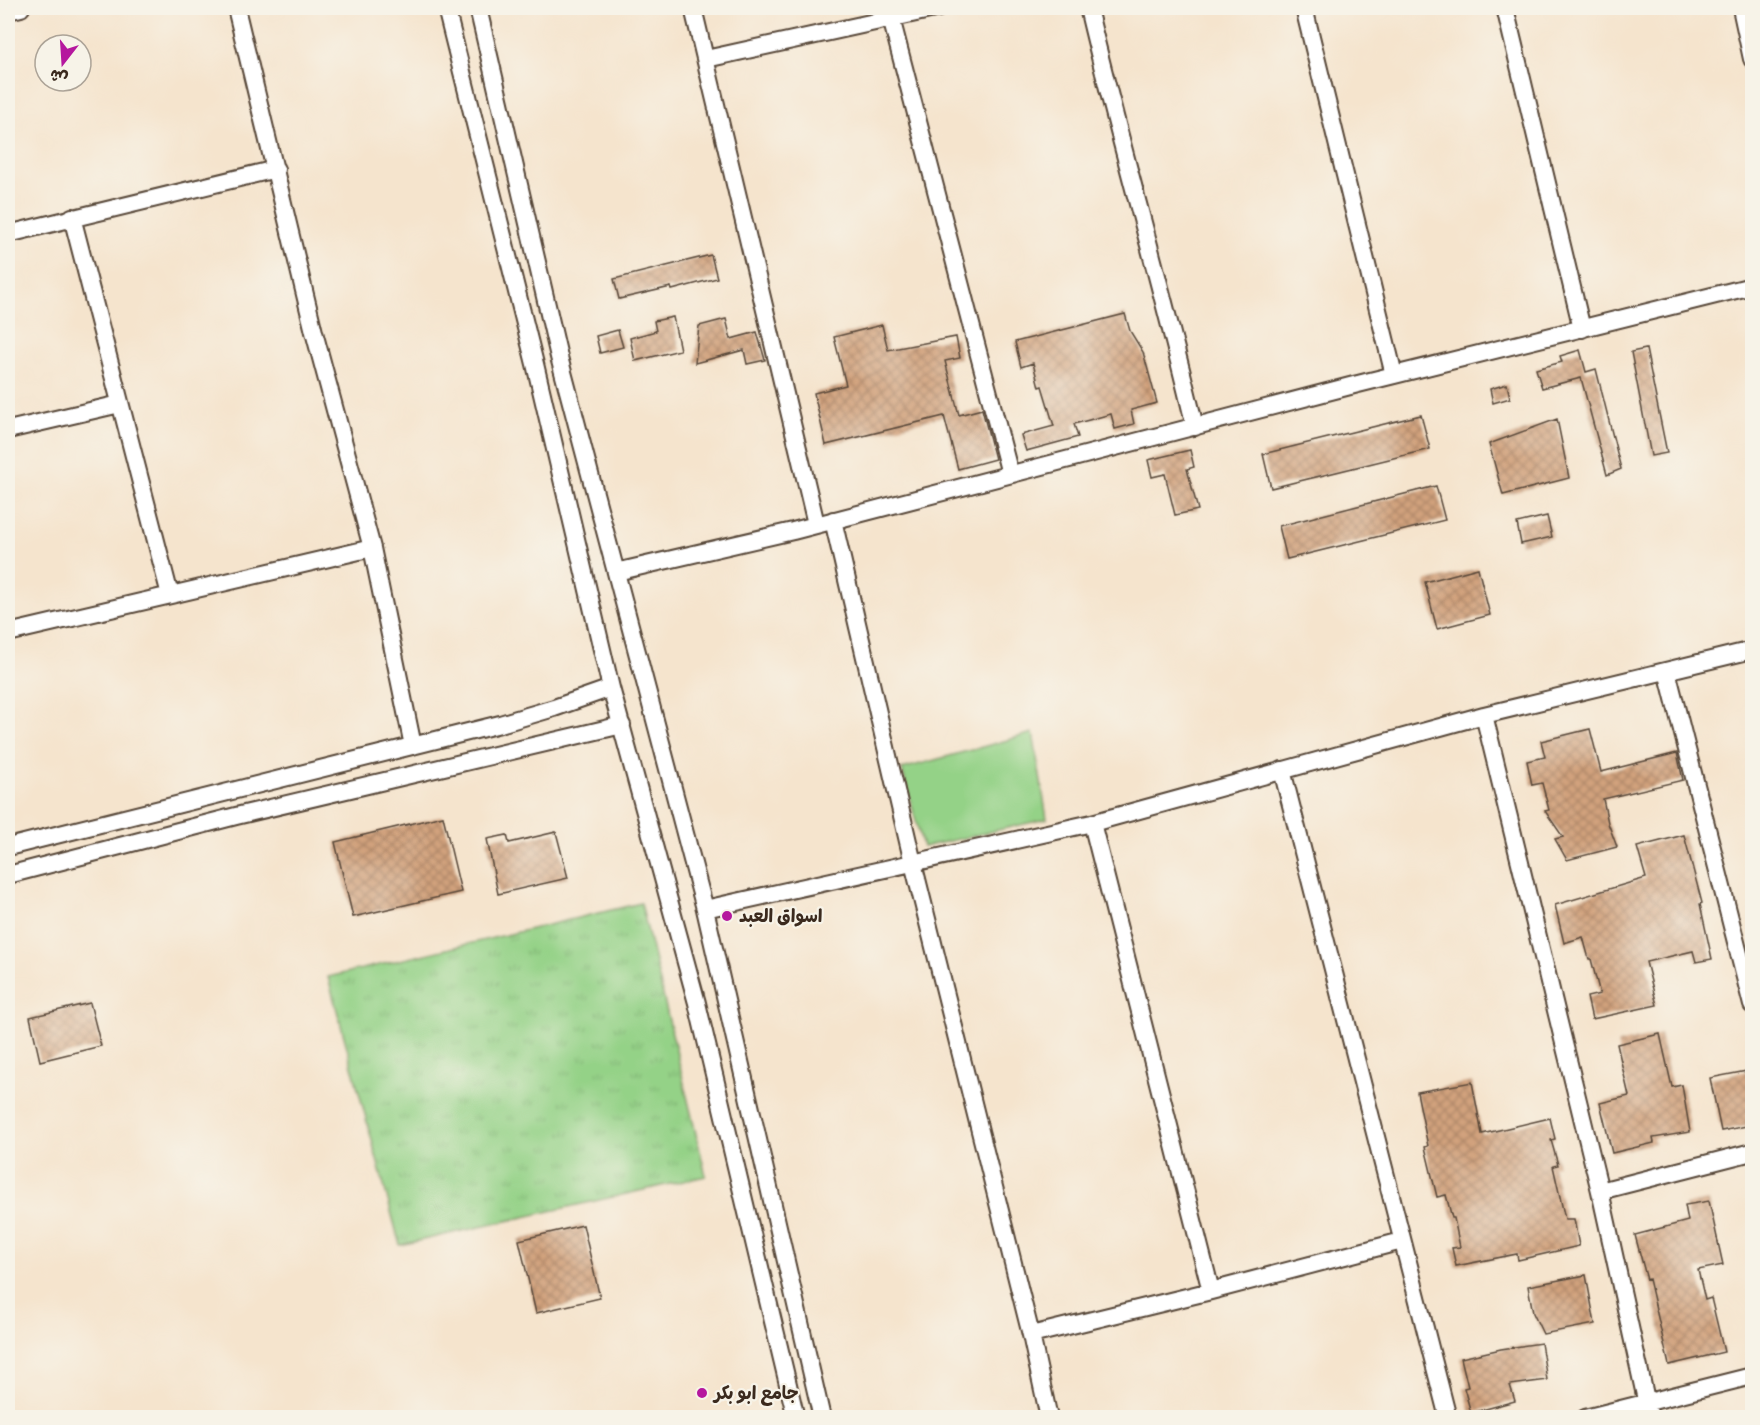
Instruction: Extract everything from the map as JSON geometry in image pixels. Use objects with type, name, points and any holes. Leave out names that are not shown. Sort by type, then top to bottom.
[{"type":"street","points":[[8,11],[21,8]]},
{"type":"street","points":[[236,8],[314,332],[372,548],[413,746]]},
{"type":"street","points":[[446,8],[535,364],[612,688],[697,1003],[796,1418]]},
{"type":"street","points":[[478,8],[559,357],[705,909],[822,1418]]},
{"type":"street","points":[[693,8],[913,862],[1031,1335],[1049,1418]]},
{"type":"street","points":[[706,59],[939,8]]},
{"type":"street","points":[[1088,8],[1113,114],[1174,338],[1195,427]]},
{"type":"street","points":[[1304,8],[1394,375]]},
{"type":"street","points":[[1505,8],[1582,329]]},
{"type":"street","points":[[1741,8],[1752,59]]},
{"type":"street","points":[[891,18],[1010,474]]},
{"type":"street","points":[[8,234],[276,169]]},
{"type":"street","points":[[72,217],[170,595]]},
{"type":"street","points":[[616,572],[793,531],[1394,375],[1752,286]]},
{"type":"street","points":[[535,364],[559,357]]},
{"type":"street","points":[[8,430],[120,404]]},
{"type":"street","points":[[8,633],[372,548]]},
{"type":"street","points":[[705,909],[1092,823],[1484,715],[1752,650]]},
{"type":"street","points":[[1667,670],[1752,1005]]},
{"type":"street","points":[[8,847],[500,724],[612,688]]},
{"type":"street","points":[[1484,715],[1600,1191],[1648,1410]]},
{"type":"street","points":[[500,724],[506,752]]},
{"type":"street","points":[[8,875],[236,816],[622,725]]},
{"type":"street","points":[[1282,770],[1448,1418]]},
{"type":"street","points":[[1092,823],[1211,1291]]},
{"type":"street","points":[[697,1003],[725,998]]},
{"type":"street","points":[[1600,1191],[1752,1152]]},
{"type":"street","points":[[1031,1335],[1402,1241]]},
{"type":"street","points":[[1585,1418],[1648,1410],[1752,1376]]},
{"type":"green space","points":[[1033,733],[1047,819],[923,847],[902,769]]},
{"type":"green space","points":[[641,903],[706,1176],[400,1245],[328,977]]},
{"type":"building","points":[[711,255],[717,278],[672,290],[671,287],[619,299],[614,279]]},
{"type":"building","points":[[1125,314],[1130,331],[1143,352],[1157,403],[1131,410],[1134,424],[1115,429],[1111,414],[1074,424],[1078,437],[1026,451],[1021,435],[1054,426],[1042,386],[1039,387],[1033,363],[1021,367],[1015,342]]},
{"type":"building","points":[[673,317],[680,350],[635,361],[630,338],[656,331],[654,321]]},
{"type":"building","points":[[726,319],[731,339],[757,332],[765,360],[747,364],[744,350],[695,363],[699,326]]},
{"type":"building","points":[[882,325],[888,350],[956,337],[960,358],[945,361],[959,415],[982,409],[995,459],[958,469],[944,416],[826,445],[814,393],[846,385],[834,337]]},
{"type":"building","points":[[618,330],[623,347],[600,353],[596,336]]},
{"type":"building","points":[[1646,349],[1667,453],[1651,456],[1631,352]]},
{"type":"building","points":[[1580,350],[1586,372],[1596,369],[1621,469],[1607,475],[1581,378],[1542,388],[1536,369],[1562,362],[1560,356]]},
{"type":"building","points":[[1507,384],[1510,398],[1493,403],[1490,389]]},
{"type":"building","points":[[1421,415],[1430,449],[1271,488],[1263,454]]},
{"type":"building","points":[[1557,419],[1569,478],[1503,495],[1489,444]]},
{"type":"building","points":[[1190,450],[1194,467],[1187,469],[1198,510],[1175,515],[1165,474],[1152,477],[1148,460]]},
{"type":"building","points":[[1436,486],[1445,520],[1287,559],[1279,526]]},
{"type":"building","points":[[1547,516],[1552,537],[1521,544],[1517,523]]},
{"type":"building","points":[[1478,568],[1490,615],[1437,629],[1425,582]]},
{"type":"building","points":[[1590,729],[1601,772],[1677,753],[1683,780],[1603,799],[1608,823],[1617,847],[1567,860],[1555,839],[1563,837],[1545,811],[1549,810],[1542,783],[1532,785],[1527,761],[1545,757],[1541,741]]},
{"type":"building","points":[[443,816],[461,892],[353,917],[335,842]]},
{"type":"building","points":[[556,832],[568,878],[498,894],[487,839],[507,835],[509,843]]},
{"type":"building","points":[[1684,835],[1702,903],[1700,904],[1712,959],[1696,962],[1693,951],[1646,962],[1657,1005],[1592,1019],[1587,997],[1600,994],[1591,959],[1589,959],[1583,937],[1564,943],[1555,905],[1646,878],[1637,847]]},
{"type":"building","points":[[90,1003],[101,1046],[40,1061],[30,1017]]},
{"type":"building","points":[[1660,1034],[1672,1087],[1682,1085],[1690,1132],[1653,1138],[1654,1143],[1612,1153],[1600,1103],[1629,1096],[1617,1044]]},
{"type":"building","points":[[1752,1070],[1752,1125],[1721,1131],[1710,1078]]},
{"type":"building","points":[[1472,1082],[1482,1134],[1550,1118],[1555,1139],[1551,1140],[1558,1165],[1553,1166],[1565,1219],[1574,1219],[1579,1246],[1518,1260],[1517,1254],[1456,1266],[1452,1248],[1460,1247],[1454,1218],[1452,1218],[1446,1195],[1437,1197],[1425,1147],[1428,1146],[1417,1092]]},
{"type":"building","points":[[1709,1201],[1723,1265],[1698,1270],[1705,1300],[1711,1298],[1724,1352],[1669,1365],[1649,1279],[1647,1280],[1635,1235],[1688,1221],[1685,1205]]},
{"type":"building","points":[[583,1225],[600,1298],[536,1313],[519,1240]]},
{"type":"building","points":[[1586,1275],[1595,1324],[1543,1334],[1533,1313],[1528,1286]]},
{"type":"building","points":[[1541,1343],[1547,1380],[1510,1385],[1515,1401],[1471,1413],[1464,1388],[1468,1387],[1461,1358]]},
{"type":"place","name":"اسواق العبد","points":[[727,916]]},
{"type":"place","name":"جامع ابو بكر","points":[[702,1393]]}]
